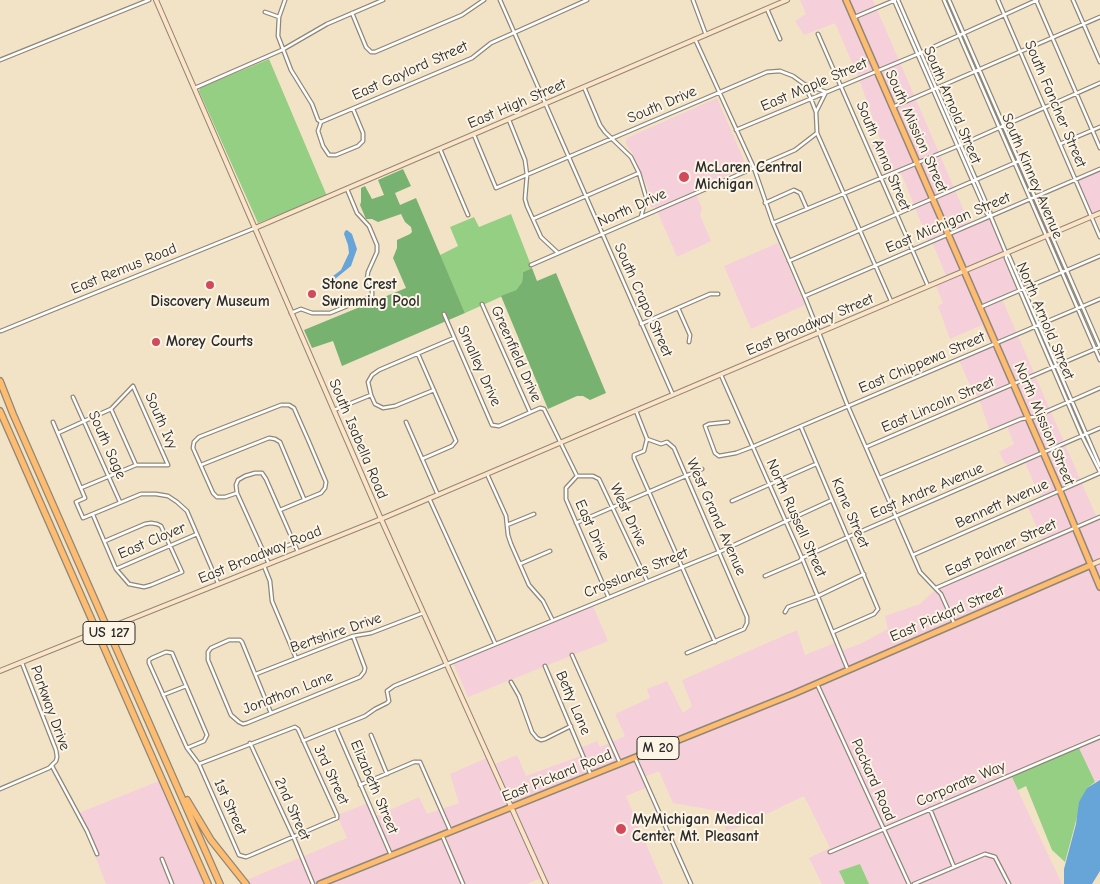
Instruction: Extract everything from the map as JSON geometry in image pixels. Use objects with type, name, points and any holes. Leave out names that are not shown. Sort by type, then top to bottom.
[{"type":"highway","name":"US 127","points":[[0,381],[220,884]]},
{"type":"highway","name":"US 127","points":[[0,411],[208,884]]},
{"type":"highway","points":[[168,767],[205,829],[246,884]]},
{"type":"main road","name":"South Mission Street","points":[[846,0],[964,271]]},
{"type":"main road","name":"North Mission Street","points":[[964,271],[1044,453],[1100,587]]},
{"type":"main road","name":"East Pickard Street","points":[[804,690],[1091,565]]},
{"type":"main road","name":"East Pickard Road","points":[[323,883],[804,690]]},
{"type":"street","points":[[0,60],[149,0]]},
{"type":"street","name":"South Isabella Road","points":[[156,0],[381,519],[513,807],[546,884]]},
{"type":"street","points":[[285,0],[279,17],[278,36],[282,50],[294,75],[318,120],[321,122],[318,131],[323,146],[329,155],[336,155],[358,146],[363,141],[363,134],[353,109]]},
{"type":"street","points":[[195,88],[282,50],[317,29],[383,0]]},
{"type":"street","points":[[352,13],[366,47],[371,52],[375,52],[462,16],[484,0]]},
{"type":"street","name":"South Crapo Street","points":[[500,0],[544,105],[673,396]]},
{"type":"street","name":"East Gaylord Street","points":[[321,122],[472,58],[491,43],[587,0]]},
{"type":"street","points":[[693,0],[706,35]]},
{"type":"street","name":"East High Street","points":[[255,228],[786,0]]},
{"type":"street","points":[[853,18],[896,0]]},
{"type":"street","name":"South Arnold Street","points":[[896,0],[975,181],[987,214],[991,217],[1006,253]]},
{"type":"street","name":"South Kinney Avenue","points":[[944,0],[1030,200],[1048,235]]},
{"type":"street","name":"South Kinney Avenue","points":[[949,0],[1035,198],[1062,272],[1100,360]]},
{"type":"street","name":"South Fancher Street","points":[[998,0],[1100,237]]},
{"type":"street","points":[[1036,0],[1100,148]]},
{"type":"street","name":"East Maple Street","points":[[736,130],[919,53],[1036,0]]},
{"type":"street","points":[[1073,0],[1100,62]]},
{"type":"street","points":[[767,9],[780,39]]},
{"type":"street","points":[[265,12],[279,17]]},
{"type":"street","points":[[892,107],[1100,17]]},
{"type":"street","name":"South Anna Street","points":[[818,34],[928,286]]},
{"type":"street","points":[[695,39],[754,168],[773,223],[805,296],[848,407],[896,517],[923,577],[936,588],[955,624]]},
{"type":"street","name":"South Drive","points":[[474,135],[496,188],[767,72],[787,73],[804,84],[826,92]]},
{"type":"street","points":[[773,223],[1004,126],[1100,83]]},
{"type":"street","points":[[804,84],[816,112],[817,133],[891,302]]},
{"type":"street","points":[[584,87],[600,125],[631,156],[639,173],[646,197],[641,217]]},
{"type":"street","points":[[816,112],[826,92]]},
{"type":"street","points":[[509,120],[525,160],[527,175],[525,199],[541,237],[557,253]]},
{"type":"street","points":[[1060,144],[1100,127]]},
{"type":"street","name":"North Drive","points":[[531,265],[796,150],[817,133]]},
{"type":"street","points":[[440,150],[468,215]]},
{"type":"street","points":[[789,261],[1019,161]]},
{"type":"street","name":"East Michigan Street","points":[[805,296],[1100,170]]},
{"type":"street","points":[[533,219],[639,173]]},
{"type":"street","points":[[291,312],[301,309],[312,313],[330,313],[372,296],[372,290],[367,279],[377,245],[369,226],[356,213],[347,190]]},
{"type":"street","points":[[765,203],[794,190],[800,193],[806,209]]},
{"type":"street","name":"East Broadway Street","points":[[528,457],[1100,212]]},
{"type":"street","name":"East Remus Road","points":[[1,331],[255,228]]},
{"type":"street","points":[[1048,235],[1066,270],[1100,347]]},
{"type":"street","name":"North Arnold Street","points":[[1006,253],[1009,256],[1021,290],[1100,473]]},
{"type":"street","points":[[980,308],[1100,256]]},
{"type":"street","points":[[641,324],[710,294],[718,294]]},
{"type":"street","name":"East Chippewa Street","points":[[728,422],[706,426],[714,453],[719,456],[752,447],[801,427],[1100,299]]},
{"type":"street","name":"Greenfield Drive","points":[[482,304],[530,412]]},
{"type":"street","points":[[678,308],[690,336],[689,342]]},
{"type":"street","name":"Smalley Drive","points":[[444,314],[494,426],[499,426],[530,412]]},
{"type":"street","points":[[434,390],[390,408],[378,406],[371,395],[368,382],[372,375],[379,370],[454,338]]},
{"type":"street","name":"East Lincoln Street","points":[[866,447],[1100,347]]},
{"type":"street","points":[[418,354],[456,442],[452,446],[422,459]]},
{"type":"street","name":"North Russell Street","points":[[721,375],[802,558],[848,671]]},
{"type":"street","name":"South Ivy","points":[[111,409],[133,386],[168,465],[136,465]]},
{"type":"street","points":[[880,478],[1034,417],[1100,388]]},
{"type":"street","points":[[334,410],[371,395]]},
{"type":"street","name":"South Sage","points":[[73,397],[120,502]]},
{"type":"street","points":[[237,492],[225,497],[217,497],[213,493],[193,448],[194,442],[199,437],[281,405],[289,405],[294,408],[298,416],[326,482],[325,488],[321,493],[280,510]]},
{"type":"street","points":[[530,412],[542,408],[547,411],[577,476]]},
{"type":"street","points":[[58,433],[111,409],[136,465],[108,475],[81,488]]},
{"type":"street","points":[[636,412],[647,439],[644,450],[634,455],[634,458],[716,642],[687,653]]},
{"type":"street","points":[[53,422],[85,498],[76,502],[83,518],[141,494],[149,493],[168,496],[187,511],[218,583]]},
{"type":"street","points":[[406,422],[438,495]]},
{"type":"street","name":"Kane Street","points":[[801,427],[878,609],[874,614],[833,632]]},
{"type":"street","name":"East Andre Avenue","points":[[764,576],[800,561],[802,558],[848,537],[1100,428]]},
{"type":"street","name":"North Arnold Street","points":[[1084,435],[1100,466]]},
{"type":"street","points":[[201,465],[269,438],[275,439],[280,442],[304,499]]},
{"type":"street","name":"West Grand Avenue","points":[[647,439],[654,443],[667,442],[672,445],[747,617],[748,623],[744,629],[716,642]]},
{"type":"street","name":"East Broadway Road","points":[[0,671],[381,519],[528,457]]},
{"type":"street","points":[[732,501],[816,464]]},
{"type":"street","points":[[576,522],[702,469]]},
{"type":"street","points":[[269,564],[236,486],[238,480],[254,473],[262,473],[266,479],[298,552]]},
{"type":"street","name":"Bennett Avenue","points":[[913,555],[1100,473]]},
{"type":"street","points":[[487,474],[504,512],[509,539],[520,564],[532,589],[543,600],[552,619]]},
{"type":"street","name":"West Drive","points":[[577,476],[593,476],[599,479],[647,582]]},
{"type":"street","name":"East Drive","points":[[577,476],[568,485],[565,492],[566,499],[608,596]]},
{"type":"street","points":[[429,498],[495,643]]},
{"type":"street","name":"Crosslanes Street","points":[[336,728],[387,704],[389,701],[389,688],[552,619],[719,552],[832,500]]},
{"type":"street","points":[[507,525],[534,514]]},
{"type":"street","points":[[93,515],[116,569],[129,584],[144,587],[182,572],[162,526],[158,524],[145,524],[105,541]]},
{"type":"street","name":"East Palmer Street","points":[[936,588],[1100,517]]},
{"type":"street","name":"East Clover","points":[[116,569],[197,534]]},
{"type":"street","points":[[265,554],[294,542]]},
{"type":"street","points":[[520,564],[550,551]]},
{"type":"street","name":"East Pickard Street","points":[[1091,565],[1100,561]]},
{"type":"street","points":[[264,566],[270,581],[272,601],[296,658]]},
{"type":"street","points":[[785,612],[788,607],[818,596],[864,574]]},
{"type":"street","name":"Bertshire Drive","points":[[256,674],[353,636],[378,630],[423,613]]},
{"type":"street","name":"Jonathon Lane","points":[[256,674],[245,645],[240,640],[229,640],[215,645],[208,652],[208,660],[231,715],[238,722],[247,723],[360,677],[364,672],[364,662],[353,636]]},
{"type":"street","name":"1st Street","points":[[186,686],[170,652],[149,660],[187,748],[198,764],[237,851],[242,857],[251,855],[294,838]]},
{"type":"street","points":[[572,655],[620,764]]},
{"type":"street","name":"Parkway Drive","points":[[21,662],[56,750],[56,761],[52,766]]},
{"type":"street","name":"Betty Lane","points":[[545,666],[592,776]]},
{"type":"street","points":[[256,674],[271,713]]},
{"type":"street","points":[[511,682],[519,696],[536,738],[545,739],[571,726]]},
{"type":"street","name":"Packard Road","points":[[817,684],[909,884]]},
{"type":"street","points":[[163,695],[186,686],[207,738],[187,748]]},
{"type":"street","points":[[198,764],[293,726],[298,729],[303,741],[336,728]]},
{"type":"street","name":"Elizabeth Street","points":[[336,728],[391,855]]},
{"type":"street","points":[[371,735],[387,774]]},
{"type":"street","name":"Corporate Way","points":[[830,852],[1100,737]]},
{"type":"street","name":"3rd Street","points":[[294,838],[337,818],[303,741]]},
{"type":"street","name":"2nd Street","points":[[250,743],[313,884]]},
{"type":"street","points":[[635,758],[691,884]]},
{"type":"street","points":[[360,785],[414,762],[420,762],[451,832]]},
{"type":"street","points":[[0,789],[52,766],[84,824],[97,854]]},
{"type":"street","points":[[930,809],[954,867]]},
{"type":"street","points":[[442,835],[463,884]]},
{"type":"street","points":[[914,884],[985,854],[992,854],[998,860],[1009,884]]},
{"type":"street","points":[[162,859],[172,884]]},
{"type":"shaded area","points":[[800,0],[873,0],[970,225],[991,217],[1020,291],[1002,299],[1097,518],[1100,517],[1100,780],[1095,782],[1078,746],[1011,776],[1062,884],[869,884],[860,864],[839,871],[844,884],[822,884],[809,858],[830,848],[804,796],[737,828],[726,830],[720,816],[724,812],[673,803],[659,771],[644,777],[648,787],[626,796],[663,884],[546,884],[543,877],[527,884],[246,884],[244,881],[347,838],[337,815],[368,803],[374,817],[419,797],[427,814],[459,803],[450,774],[489,757],[493,765],[517,755],[526,776],[583,755],[580,748],[597,741],[600,747],[625,736],[615,714],[650,698],[647,689],[667,681],[683,713],[692,706],[682,680],[797,630],[805,655],[837,642],[840,651],[860,644],[888,629],[885,616],[920,604],[936,589],[1043,542],[1027,505],[1041,499],[1023,458],[1006,465],[999,452],[1014,444],[1007,426],[990,432],[979,399],[969,383],[959,360],[992,345],[982,325],[950,339],[938,306],[943,303],[935,284],[947,278],[932,242],[929,243],[900,170],[885,176],[871,144],[880,139],[859,79],[835,23],[804,35],[795,21],[806,14]]},
{"type":"shaded area","name":"McLaren Central Michigan","points":[[717,98],[747,167],[694,190],[702,208],[700,215],[711,241],[677,257],[655,206],[652,208],[650,205],[648,188],[626,141],[627,138]]},
{"type":"shaded area","points":[[1100,170],[1100,213],[1092,216],[1076,180]]},
{"type":"shaded area","points":[[778,243],[805,305],[751,329],[724,266]]},
{"type":"shaded area","points":[[593,606],[608,641],[468,697],[453,663]]},
{"type":"shaded area","points":[[159,781],[204,884],[106,884],[87,835],[76,814]]},
{"type":"green space","points":[[269,59],[327,196],[258,223],[199,91],[200,88]]},
{"type":"green space","points":[[403,169],[411,186],[395,193],[400,205],[416,198],[465,313],[342,366],[333,341],[312,348],[304,330],[406,288],[393,258],[397,248],[397,240],[410,234],[412,232],[411,227],[405,222],[401,214],[378,222],[366,219],[360,205],[361,188],[365,186],[372,199],[384,195],[378,180]]},
{"type":"green space","points":[[511,214],[532,268],[523,272],[522,282],[516,290],[465,313],[440,255],[458,246],[450,227],[474,217],[479,227]]},
{"type":"green space","points":[[532,268],[537,281],[556,273],[606,393],[590,400],[583,396],[577,396],[548,409],[501,296],[516,290],[522,282],[523,272]]},
{"type":"green space","points":[[1078,746],[1095,782],[1087,788],[1065,862],[1052,850],[1026,786],[1018,790],[1011,775]]},
{"type":"green space","points":[[860,864],[869,884],[845,884],[839,871]]},
{"type":"water","points":[[347,230],[352,234],[357,249],[351,266],[335,279],[333,276],[341,270],[349,253],[344,234]]},
{"type":"water","points":[[1100,780],[1100,871],[1092,884],[1064,884],[1064,869],[1076,824],[1079,802],[1087,788]]},
{"type":"place","name":"McLaren Central Michigan","points":[[684,177]]},
{"type":"place","name":"Discovery Museum","points":[[210,285]]},
{"type":"place","name":"Stone Crest Swimming Pool","points":[[312,294]]},
{"type":"place","name":"Morey Courts","points":[[156,342]]},
{"type":"place","name":"MyMichigan Medical Center Mt. Pleasant","points":[[621,829]]}]
